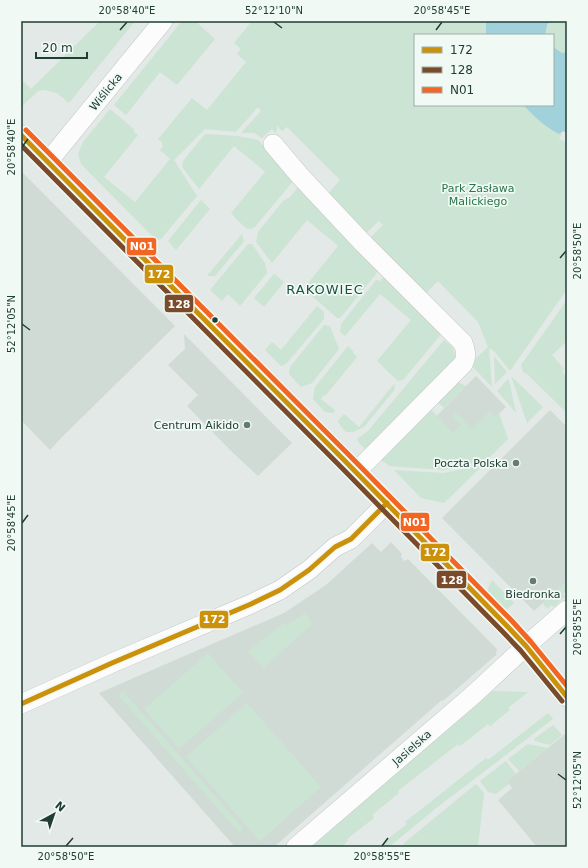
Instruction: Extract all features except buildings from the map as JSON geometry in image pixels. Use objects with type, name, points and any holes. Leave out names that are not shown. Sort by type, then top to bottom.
[{"type":"street","name":"Wiślicka","points":[[48,162],[164,21]]},
{"type":"street","points":[[21,135],[387,503],[526,646],[567,697]]},
{"type":"street","points":[[273,144],[301,177],[362,242],[463,343],[466,350],[465,360],[462,364],[356,472]]},
{"type":"street","points":[[21,704],[280,590],[309,570],[335,547],[351,539],[387,503]]},
{"type":"street","name":"Jasielska","points":[[296,847],[473,695],[567,610]]},
{"type":"shaded area","points":[[21,171],[175,326],[50,450],[21,420]]},
{"type":"shaded area","points":[[184,334],[292,443],[258,476],[187,406],[198,395],[168,365],[185,349]]},
{"type":"shaded area","points":[[476,376],[506,407],[444,468],[415,438]]},
{"type":"shaded area","points":[[550,410],[567,427],[567,581],[534,611],[442,518]]},
{"type":"shaded area","points":[[391,542],[402,554],[401,557],[404,561],[408,559],[497,649],[496,655],[443,701],[442,700],[274,847],[235,847],[99,693],[284,613],[326,585],[372,543],[381,552]]},
{"type":"shaded area","points":[[565,734],[567,736],[567,847],[537,847],[498,800],[512,788],[507,781]]},
{"type":"green space","points":[[100,21],[135,21],[69,103],[57,93],[44,90],[38,91],[21,107],[21,79],[31,89]]},
{"type":"green space","points":[[182,21],[195,21],[215,39],[177,85],[160,72],[126,115],[114,105]]},
{"type":"green space","name":"Park Zasława Malickiego","points":[[252,21],[567,21],[567,133],[563,131],[559,139],[567,142],[567,289],[510,371],[495,352],[489,348],[492,387],[470,364],[488,347],[478,322],[438,281],[424,295],[367,241],[383,225],[379,221],[362,237],[327,195],[340,180],[287,127],[282,131],[277,126],[275,133],[272,129],[262,138],[254,133],[241,133],[261,111],[258,107],[236,132],[205,129],[174,160],[197,196],[161,239],[156,240],[81,164],[78,154],[83,142],[110,109],[134,129],[134,132],[138,135],[104,177],[135,202],[170,159],[160,150],[163,146],[162,142],[158,139],[192,98],[207,110],[246,62],[237,54],[240,48],[234,43]]},
{"type":"green space","points":[[204,135],[237,136],[258,140],[294,178],[294,180],[254,228],[247,229],[231,213],[265,172],[262,169],[234,146],[199,189],[182,167],[183,161]]},
{"type":"green space","points":[[299,186],[379,266],[376,274],[340,318],[337,318],[310,294],[305,287],[338,246],[336,244],[307,220],[272,263],[256,242],[258,232],[283,201],[290,197]]},
{"type":"green space","points":[[201,200],[210,209],[176,250],[168,241]]},
{"type":"green space","points":[[242,234],[244,241],[215,276],[207,276]]},
{"type":"green space","points":[[248,244],[252,244],[265,263],[267,273],[240,306],[228,294],[222,301],[210,290]]},
{"type":"green space","points":[[274,274],[284,282],[264,307],[254,298]]},
{"type":"green space","points":[[386,274],[443,332],[403,380],[398,381],[377,361],[411,320],[384,297],[380,294],[345,336],[340,332],[341,324],[376,280],[380,281]]},
{"type":"green space","points":[[567,300],[567,341],[552,355],[564,369],[562,372],[567,377],[567,413],[527,374],[523,372],[521,365]]},
{"type":"green space","points":[[317,306],[324,312],[324,319],[286,364],[281,366],[265,350],[272,342],[281,350]]},
{"type":"green space","points":[[324,325],[330,326],[339,349],[312,383],[301,387],[289,374],[290,367]]},
{"type":"green space","points":[[444,340],[453,349],[455,361],[367,451],[357,439],[368,431]]},
{"type":"green space","points":[[348,346],[357,357],[321,399],[335,410],[333,413],[325,412],[313,399],[315,387]]},
{"type":"green space","points":[[494,356],[507,372],[495,384]]},
{"type":"green space","points":[[511,376],[543,407],[527,423]]},
{"type":"green space","points":[[508,379],[509,380],[516,413],[497,391]]},
{"type":"green space","points":[[456,381],[466,386],[444,408],[436,401]]},
{"type":"green space","points":[[394,384],[395,389],[364,427],[353,432],[346,432],[338,421],[344,414],[359,427]]},
{"type":"green space","points":[[429,407],[453,433],[461,425],[452,416],[455,412],[472,429],[490,411],[495,417],[499,413],[508,439],[487,460],[443,470],[389,466],[378,459]]},
{"type":"green space","points":[[483,465],[444,503],[421,498],[394,470],[444,473]]},
{"type":"green space","points":[[492,580],[514,603],[506,610],[487,591]]},
{"type":"green space","points":[[565,583],[567,585],[567,590],[563,594],[565,596],[554,607],[552,605],[548,608],[544,606],[543,603]]},
{"type":"green space","points":[[305,613],[312,624],[264,668],[248,651],[284,623],[287,625]]},
{"type":"green space","points":[[208,653],[243,693],[179,749],[144,709]]},
{"type":"green space","points":[[123,691],[243,828],[239,833],[118,695]]},
{"type":"green space","points":[[493,691],[528,692],[508,708],[510,710],[490,726],[488,724],[460,746],[458,744],[398,791],[399,793],[372,815],[374,818],[347,839],[348,841],[341,847],[310,847]]},
{"type":"green space","points":[[247,703],[321,787],[260,841],[186,757]]},
{"type":"green space","points":[[548,713],[553,719],[435,809],[389,847],[381,847],[380,845],[407,824],[405,822],[486,758],[488,760]]},
{"type":"green space","points":[[553,725],[562,735],[550,745],[535,741],[534,739]]},
{"type":"green space","points":[[528,744],[548,748],[519,771],[508,759]]},
{"type":"green space","points":[[506,761],[516,774],[507,781],[509,784],[496,794],[488,792],[480,781]]},
{"type":"green space","points":[[476,784],[484,793],[478,847],[408,847],[403,844]]},
{"type":"water","points":[[486,21],[550,21],[547,25],[545,34],[486,34]]},
{"type":"water","points":[[554,48],[562,53],[567,52],[567,133],[563,131],[559,134],[544,125],[524,106],[554,106]]},
{"type":"transit line","name":"N01","points":[[26,130],[512,621],[567,686]]},
{"type":"transit line","name":"172","points":[[21,135],[507,626],[526,646],[567,697]]},
{"type":"transit line","name":"128","points":[[21,145],[502,631],[521,651],[562,701]]},
{"type":"transit line","name":"172","points":[[21,704],[280,590],[309,570],[335,547],[351,539],[387,503]]},
{"type":"place","name":"Centrum Aikido","points":[[247,425]]},
{"type":"place","name":"Poczta Polska","points":[[516,463]]},
{"type":"place","name":"Biedronka","points":[[533,581]]},
{"type":"district","name":"RAKOWIEC","points":[[325,289]]}]
